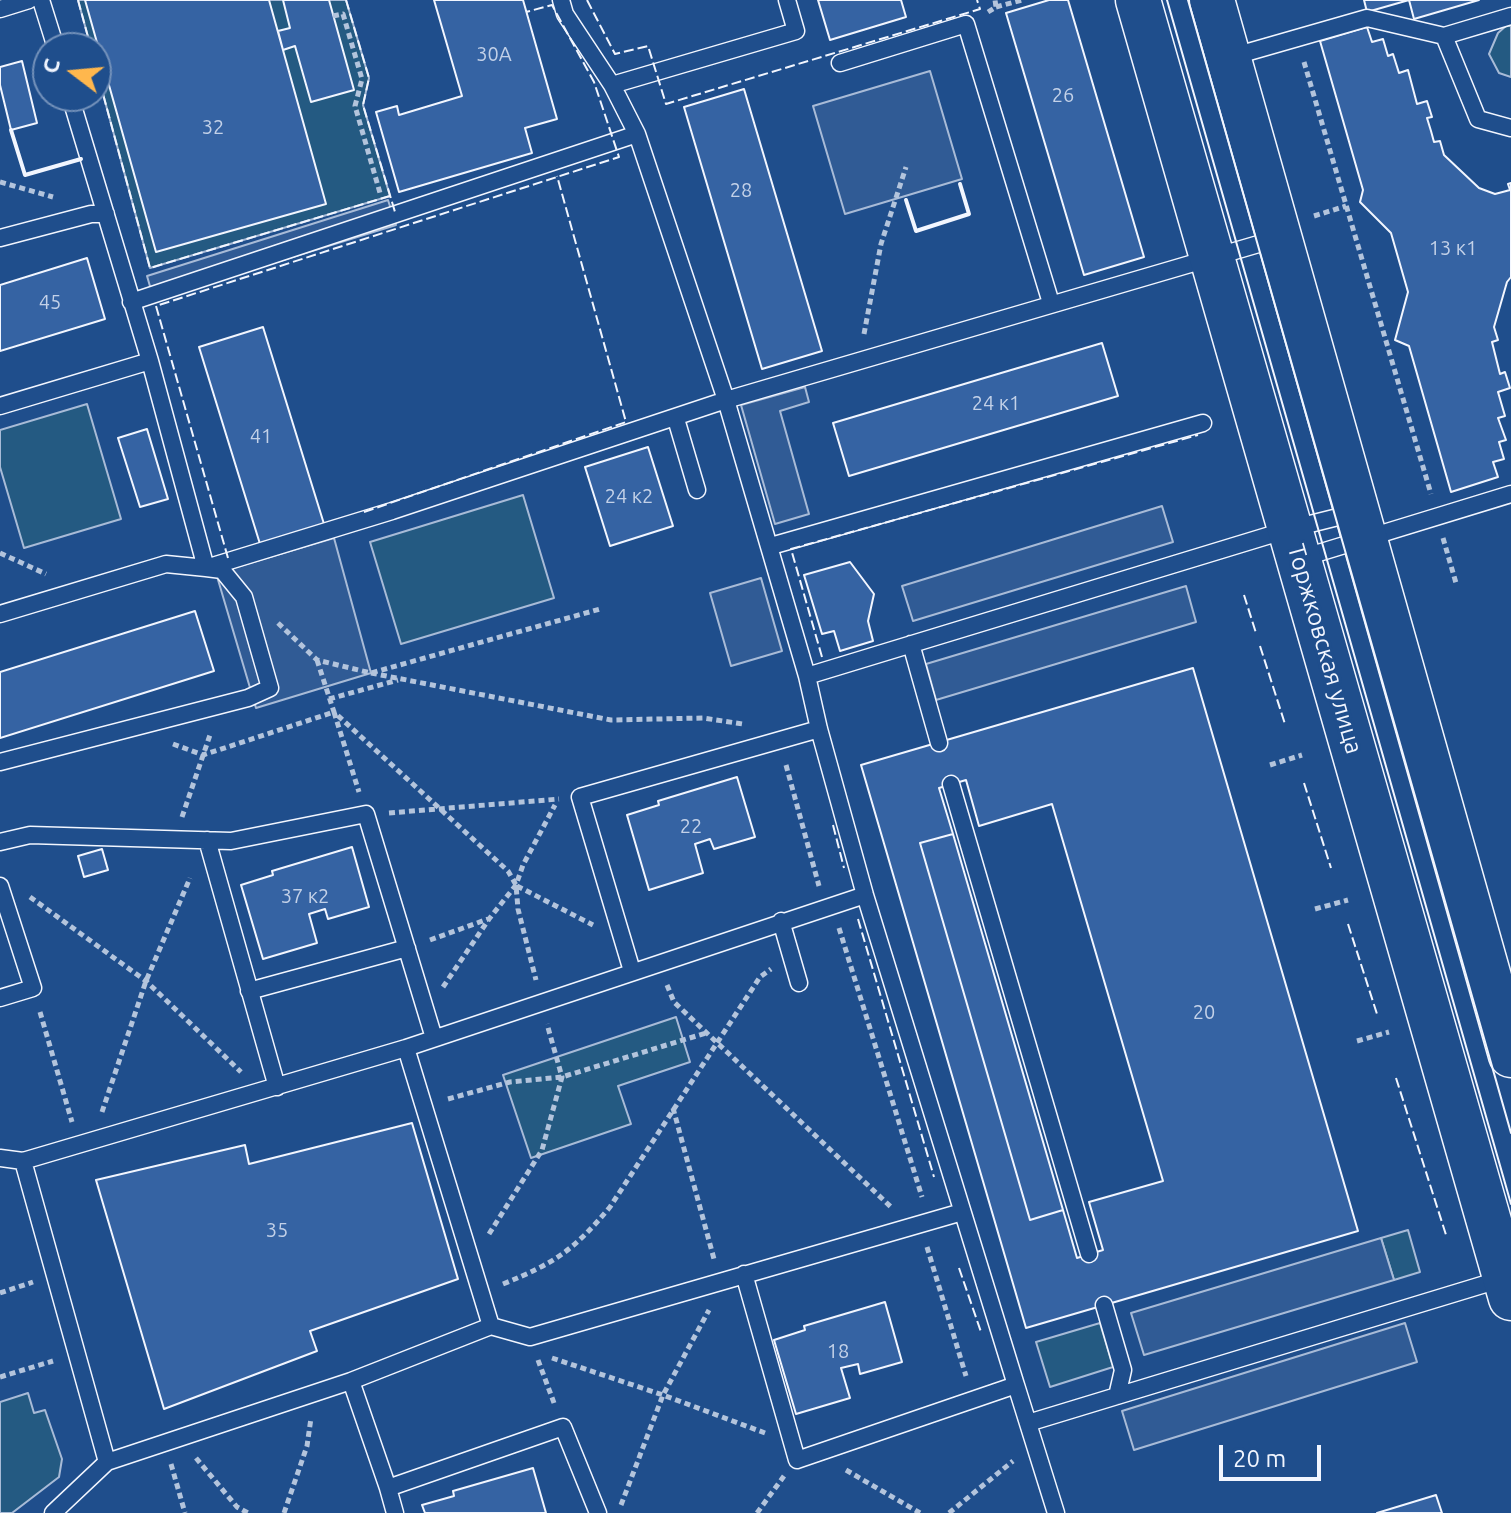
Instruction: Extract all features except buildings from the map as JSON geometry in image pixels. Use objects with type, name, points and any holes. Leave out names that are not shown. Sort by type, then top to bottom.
[{"type":"main road","name":"Торжковская улица","points":[[1138,0],[1509,1284]]},
{"type":"main road","points":[[1212,0],[1230,57],[1295,227],[1359,526],[1511,1055]]},
{"type":"lane","points":[[0,9],[29,0]]},
{"type":"lane","points":[[41,0],[51,32]]},
{"type":"lane","points":[[561,0],[565,14],[612,85],[637,134],[726,400],[771,546],[865,895],[1056,1513]]},
{"type":"lane","points":[[612,85],[796,31],[787,0]]},
{"type":"lane","points":[[1230,57],[1367,18],[1444,36],[1511,16]]},
{"type":"lane","points":[[840,63],[966,24],[1051,303]]},
{"type":"lane","points":[[1444,36],[1478,119],[1511,128]]},
{"type":"lane","points":[[74,112],[98,214],[150,361],[206,568]]},
{"type":"lane","points":[[131,302],[637,134]]},
{"type":"lane","points":[[0,238],[98,214]]},
{"type":"lane","points":[[206,568],[392,511],[726,400],[1212,257],[1295,227]]},
{"type":"lane","points":[[0,406],[150,361]]},
{"type":"lane","points":[[676,419],[697,490]]},
{"type":"lane","points":[[771,546],[1203,423]]},
{"type":"lane","points":[[807,676],[911,644],[1359,526],[1437,517],[1511,494]]},
{"type":"lane","points":[[1295,544],[1359,526]]},
{"type":"lane","points":[[0,614],[166,564],[222,570],[244,597],[270,688],[253,697],[0,762]]},
{"type":"lane","points":[[911,644],[939,743]]},
{"type":"lane","points":[[632,971],[580,797],[819,729]]},
{"type":"lane","points":[[951,784],[1089,1254]]},
{"type":"lane","points":[[0,842],[30,835],[231,841],[366,814],[434,1038]]},
{"type":"lane","points":[[207,840],[249,991],[269,1089]]},
{"type":"lane","points":[[0,886],[33,988],[0,998]]},
{"type":"lane","points":[[0,1158],[23,1161],[86,1144],[406,1048],[865,895]]},
{"type":"lane","points":[[781,921],[799,983]]},
{"type":"lane","points":[[249,991],[407,948]]},
{"type":"lane","points":[[406,1048],[491,1326]]},
{"type":"lane","points":[[23,1161],[107,1462]]},
{"type":"lane","points":[[53,1513],[107,1462],[351,1381],[491,1326],[530,1337],[962,1212]]},
{"type":"lane","points":[[744,1274],[797,1460],[1016,1385]]},
{"type":"lane","points":[[1028,1423],[1509,1284]]},
{"type":"lane","points":[[1104,1305],[1123,1370],[1117,1396]]},
{"type":"lane","points":[[351,1381],[395,1513]]},
{"type":"lane","points":[[388,1488],[563,1427],[598,1513]]},
{"type":"path","points":[[996,7],[1022,0]]},
{"type":"path","points":[[333,16],[343,14],[362,79],[355,106],[387,217]]},
{"type":"path","points":[[1302,55],[1456,583]]},
{"type":"path","points":[[859,363],[881,244],[906,167]]},
{"type":"path","points":[[0,182],[47,194],[98,214]]},
{"type":"path","points":[[1295,227],[1346,206]]},
{"type":"path","points":[[0,553],[80,590]]},
{"type":"path","points":[[371,673],[600,609]]},
{"type":"path","points":[[580,797],[366,814],[317,660],[399,680],[611,720],[703,718],[755,726],[780,741],[829,905],[858,984],[929,1221]]},
{"type":"path","points":[[329,699],[399,680]]},
{"type":"path","points":[[175,840],[221,704]]},
{"type":"path","points":[[127,728],[203,755],[334,712]]},
{"type":"path","points":[[334,712],[508,871],[516,885],[518,909],[562,1077],[542,1150],[471,1261]]},
{"type":"path","points":[[1270,765],[1302,755]]},
{"type":"path","points":[[427,1011],[489,919],[516,885],[523,865],[558,799]]},
{"type":"path","points":[[86,1144],[146,981],[207,840]]},
{"type":"path","points":[[516,885],[622,941]]},
{"type":"path","points":[[24,892],[146,981],[269,1089]]},
{"type":"path","points":[[1315,909],[1348,900]]},
{"type":"path","points":[[407,948],[489,919]]},
{"type":"path","points":[[656,963],[674,1002],[925,1240],[973,1400]]},
{"type":"path","points":[[481,1293],[546,1266],[586,1237],[610,1207],[760,977]]},
{"type":"path","points":[[33,988],[86,1144]]},
{"type":"path","points":[[1357,1041],[1389,1032]]},
{"type":"path","points":[[424,1106],[510,1082],[562,1077],[706,1033]]},
{"type":"path","points":[[617,1513],[663,1395],[720,1282],[673,1108]]},
{"type":"path","points":[[0,1293],[55,1275]]},
{"type":"path","points":[[563,1427],[535,1353],[663,1395],[792,1443]]},
{"type":"path","points":[[0,1377],[77,1354]]},
{"type":"path","points":[[284,1513],[307,1446],[315,1393]]},
{"type":"path","points":[[182,1437],[207,1474],[237,1507],[248,1513]]},
{"type":"path","points":[[164,1443],[185,1513]]},
{"type":"path","points":[[949,1513],[1035,1443]]},
{"type":"path","points":[[818,1453],[920,1513]]},
{"type":"path","points":[[757,1513],[797,1460]]},
{"type":"shaded area","points":[[78,0],[346,0],[369,78],[363,105],[390,196],[150,268],[108,112],[112,112],[112,32],[87,32]]},
{"type":"shaded area","points":[[1507,25],[1511,26],[1511,77],[1499,73],[1489,54],[1498,33]]},
{"type":"shaded area","points":[[930,71],[962,179],[845,214],[813,106]]},
{"type":"shaded area","points":[[388,200],[396,225],[154,300],[147,276]]},
{"type":"shaded area","points":[[805,387],[809,402],[780,411],[809,514],[775,524],[741,405]]},
{"type":"shaded area","points":[[87,404],[121,519],[24,548],[0,467],[0,430]]},
{"type":"shaded area","points":[[523,495],[554,598],[401,644],[370,542]]},
{"type":"shaded area","points":[[1162,506],[1173,542],[913,621],[902,586]]},
{"type":"shaded area","points":[[334,538],[371,673],[256,708],[216,573]]},
{"type":"shaded area","points":[[761,578],[782,651],[731,666],[710,593]]},
{"type":"shaded area","points":[[1186,586],[1196,622],[936,700],[926,664]]},
{"type":"shaded area","points":[[676,1017],[690,1062],[618,1086],[631,1124],[531,1158],[503,1075]]},
{"type":"shaded area","points":[[1408,1230],[1420,1272],[1394,1280],[1381,1238]]},
{"type":"shaded area","points":[[1381,1238],[1394,1280],[1144,1355],[1131,1313]]},
{"type":"shaded area","points":[[1100,1323],[1113,1367],[1050,1387],[1036,1342]]},
{"type":"shaded area","points":[[1405,1323],[1417,1362],[1134,1450],[1122,1411]]},
{"type":"shaded area","points":[[28,1393],[34,1413],[45,1410],[62,1459],[59,1477],[12,1513],[0,1513],[0,1402]]},
{"type":"tram line","points":[[1167,0],[1511,1204]]},
{"type":"tram line","points":[[1188,0],[1511,1133]]},
{"type":"fence","points":[[78,0],[87,32]]},
{"type":"fence","points":[[346,0],[369,78],[363,105],[395,212]]},
{"type":"fence","points":[[587,0],[615,54],[648,46],[666,104],[980,9],[977,0]]},
{"type":"fence","points":[[228,558],[156,306],[619,157],[594,82],[552,5],[526,12]]},
{"type":"fence","points":[[108,112],[150,268],[390,196]]},
{"type":"fence","points":[[364,512],[626,422],[557,176]]},
{"type":"fence","points":[[822,657],[791,549],[1198,435]]},
{"type":"fence","points":[[1244,595],[1256,633]]},
{"type":"fence","points":[[1260,646],[1285,724]]},
{"type":"fence","points":[[1304,783],[1331,868]]},
{"type":"fence","points":[[833,825],[844,868]]},
{"type":"fence","points":[[858,919],[934,1177]]},
{"type":"fence","points":[[1348,924],[1377,1014]]},
{"type":"fence","points":[[1396,1078],[1447,1238]]},
{"type":"fence","points":[[959,1268],[981,1332]]},
{"type":"wall","points":[[11,130],[25,175],[81,159]]},
{"type":"wall","points":[[906,200],[916,231],[969,214],[960,184]]}]
